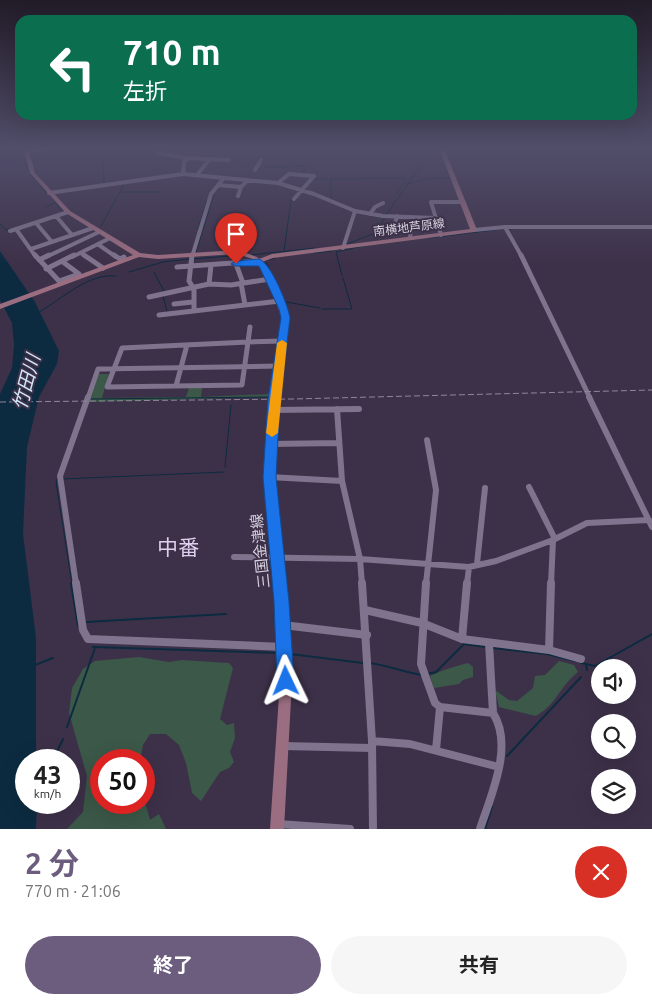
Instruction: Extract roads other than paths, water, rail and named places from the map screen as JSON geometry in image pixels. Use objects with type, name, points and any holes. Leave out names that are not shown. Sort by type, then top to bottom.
[{"type":"main road","points":[[44,187],[68,212],[138,255]]},
{"type":"main road","points":[[457,187],[474,230]]},
{"type":"main road","name":"南横地芦原線","points":[[259,261],[272,256],[474,230]]},
{"type":"main road","points":[[0,307],[138,255],[238,252],[248,254],[259,261]]},
{"type":"main road","name":"三国金津線","points":[[259,261],[270,279],[286,318],[273,410],[269,477],[278,557],[285,651],[283,746],[277,826]]},
{"type":"street","points":[[49,193],[94,187]]},
{"type":"street","points":[[194,309],[194,289],[189,280],[192,254],[211,194],[217,187]]},
{"type":"street","points":[[231,187],[241,188],[238,196]]},
{"type":"street","points":[[291,187],[355,211],[370,214],[436,218]]},
{"type":"street","points":[[294,199],[305,187]]},
{"type":"street","points":[[441,235],[431,202],[464,202]]},
{"type":"street","points":[[370,214],[375,207],[383,203]]},
{"type":"street","points":[[344,248],[355,211]]},
{"type":"street","points":[[10,231],[68,212]]},
{"type":"street","points":[[56,216],[72,235]]},
{"type":"street","points":[[393,231],[397,216]]},
{"type":"street","points":[[36,223],[52,242]]},
{"type":"street","points":[[234,557],[360,559],[429,565],[473,566],[496,561],[554,540],[587,523],[650,524],[524,261],[505,227]]},
{"type":"street","points":[[474,230],[505,227],[652,227]]},
{"type":"street","points":[[31,249],[92,228]]},
{"type":"street","points":[[16,229],[46,269],[59,281],[79,274],[63,262]]},
{"type":"street","points":[[383,231],[410,230],[410,238]]},
{"type":"street","points":[[39,260],[99,232]]},
{"type":"street","points":[[46,269],[110,238]]},
{"type":"street","points":[[98,245],[120,259],[124,256]]},
{"type":"street","points":[[81,253],[102,268]]},
{"type":"street","points":[[177,267],[259,261]]},
{"type":"street","points":[[209,284],[211,264]]},
{"type":"street","points":[[236,264],[242,283],[245,305]]},
{"type":"street","points":[[149,297],[194,289],[209,284],[242,283],[270,279]]},
{"type":"street","points":[[159,315],[194,309],[280,301]]},
{"type":"street","points":[[174,304],[193,302]]},
{"type":"street","points":[[250,327],[248,342],[245,366],[242,386],[107,387],[122,348],[248,342],[282,341]]},
{"type":"street","points":[[176,386],[187,345]]},
{"type":"street","points":[[279,366],[98,369],[60,476],[83,630],[88,639],[228,643],[285,651]]},
{"type":"street","points":[[273,410],[359,409]]},
{"type":"street","points":[[337,410],[342,481],[360,559],[365,610],[372,745],[373,829]]},
{"type":"street","points":[[427,440],[436,490],[422,623],[422,664],[435,703],[440,707],[493,713]]},
{"type":"street","points":[[271,444],[340,442]]},
{"type":"street","points":[[269,477],[342,481]]},
{"type":"street","points":[[529,487],[554,540],[549,650]]},
{"type":"street","points":[[462,639],[485,488]]},
{"type":"street","points":[[365,610],[422,623],[462,639],[489,646],[549,650],[581,659]]},
{"type":"street","points":[[284,625],[367,635]]},
{"type":"street","points":[[480,829],[499,768],[501,735],[496,716],[493,713],[489,646]]},
{"type":"street","points":[[436,750],[440,707]]},
{"type":"street","points":[[283,746],[410,744],[499,768]]},
{"type":"street","points":[[277,826],[350,829]]},
{"type":"water","name":"竹田川","points":[[0,251],[35,302],[59,351],[57,364],[39,397],[27,447],[23,534],[36,638],[36,749],[15,749],[15,814],[37,814],[36,829],[0,829],[0,394],[12,368],[14,345],[12,323],[0,300]]},
{"type":"waterway","points":[[41,187],[46,193]]},
{"type":"waterway","points":[[331,187],[331,192]]},
{"type":"waterway","points":[[396,194],[401,187]]},
{"type":"waterway","points":[[386,215],[406,187]]},
{"type":"waterway","points":[[101,226],[120,192],[160,192]]},
{"type":"waterway","points":[[331,194],[332,199]]},
{"type":"waterway","points":[[196,252],[214,195]]},
{"type":"waterway","points":[[198,229],[207,200]]},
{"type":"waterway","points":[[284,251],[291,200]]},
{"type":"waterway","points":[[45,207],[55,203],[63,212]]},
{"type":"waterway","points":[[347,244],[378,232],[384,219]]},
{"type":"waterway","points":[[0,224],[6,230],[13,228]]},
{"type":"waterway","points":[[429,238],[503,229]]},
{"type":"waterway","points":[[342,275],[336,252],[363,246]]},
{"type":"waterway","points":[[250,255],[316,248]]},
{"type":"waterway","points":[[314,253],[332,251]]},
{"type":"waterway","points":[[193,259],[243,255]]},
{"type":"waterway","points":[[267,260],[275,258]]},
{"type":"waterway","points":[[129,272],[163,262],[189,259]]},
{"type":"waterway","points":[[266,262],[275,281]]},
{"type":"waterway","points":[[154,272],[164,291]]},
{"type":"waterway","points":[[39,312],[85,283],[106,276],[116,276]]},
{"type":"waterway","points":[[322,309],[352,309],[343,278]]},
{"type":"waterway","points":[[276,283],[284,300]]},
{"type":"waterway","points":[[163,296],[167,311]]},
{"type":"waterway","points":[[286,302],[320,308]]},
{"type":"waterway","points":[[91,399],[270,397]]},
{"type":"waterway","points":[[225,467],[231,405]]},
{"type":"waterway","points":[[63,479],[224,472]]},
{"type":"waterway","points":[[58,477],[56,482],[72,584]]},
{"type":"waterway","points":[[71,583],[78,626]]},
{"type":"waterway","points":[[86,622],[226,614]]},
{"type":"waterway","points":[[581,663],[595,666],[652,634]]},
{"type":"waterway","points":[[427,674],[436,672],[464,644],[486,647]]},
{"type":"waterway","points":[[93,647],[279,653]]},
{"type":"waterway","points":[[67,727],[95,648]]},
{"type":"waterway","points":[[493,648],[547,654],[575,661]]},
{"type":"waterway","points":[[290,654],[363,663]]},
{"type":"waterway","points":[[35,665],[53,658]]},
{"type":"waterway","points":[[369,663],[421,675]]},
{"type":"waterway","points":[[586,665],[587,670]]},
{"type":"waterway","points":[[507,756],[581,677]]},
{"type":"waterway","points":[[58,749],[63,739]]},
{"type":"waterway","points":[[485,829],[492,807]]},
{"type":"railway","points":[[0,402],[293,399],[652,390]]},
{"type":"district","name":"中番","points":[[178,547]]}]
